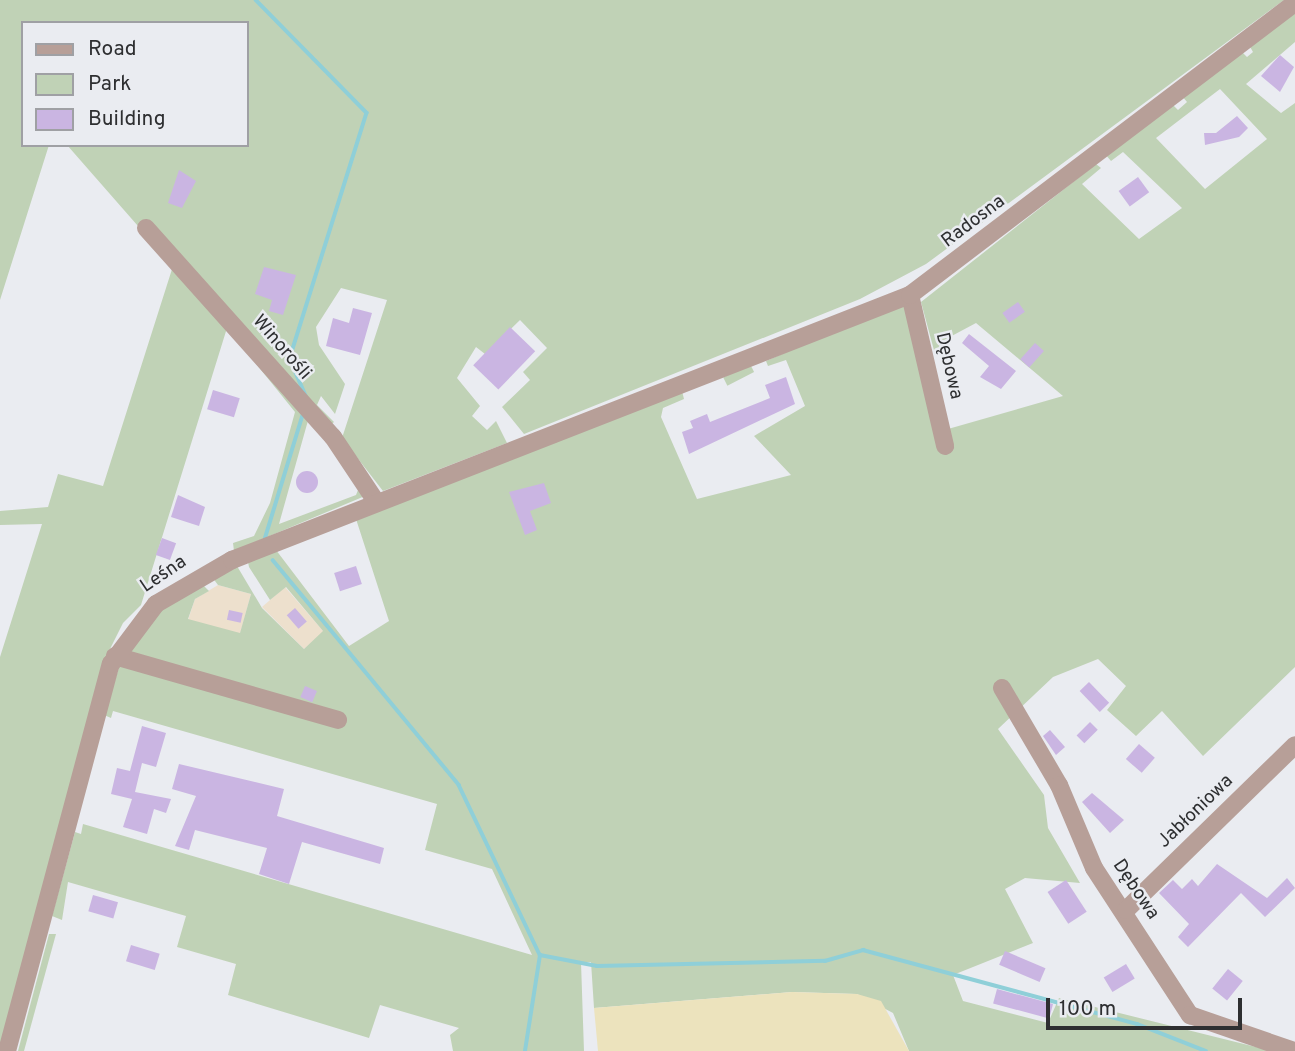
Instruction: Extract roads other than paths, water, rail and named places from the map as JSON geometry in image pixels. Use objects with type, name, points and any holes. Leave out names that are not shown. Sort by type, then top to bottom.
[{"type":"street","name":"Radosna","points":[[637,402],[909,295],[1295,3]]},
{"type":"street","name":"Winorośli","points":[[146,228],[332,437],[377,503]]},
{"type":"street","name":"Dębowa","points":[[909,295],[945,446]]},
{"type":"street","name":"Leśna","points":[[7,1051],[115,656],[145,613],[183,584],[377,503],[637,402]]},
{"type":"street","points":[[115,656],[338,720]]},
{"type":"street","name":"Dębowa","points":[[1002,688],[1059,785],[1094,868],[1126,910],[1190,1015],[1294,1051]]},
{"type":"street","name":"Jabłoniowa","points":[[1126,910],[1295,745]]},
{"type":"waterway","points":[[256,0],[367,113],[290,359],[307,398]]},
{"type":"waterway","points":[[265,538],[303,414]]},
{"type":"waterway","points":[[273,560],[459,785],[540,955],[597,966],[825,961],[863,950],[1137,1024],[1206,1051]]},
{"type":"waterway","points":[[525,1051],[540,955]]}]
